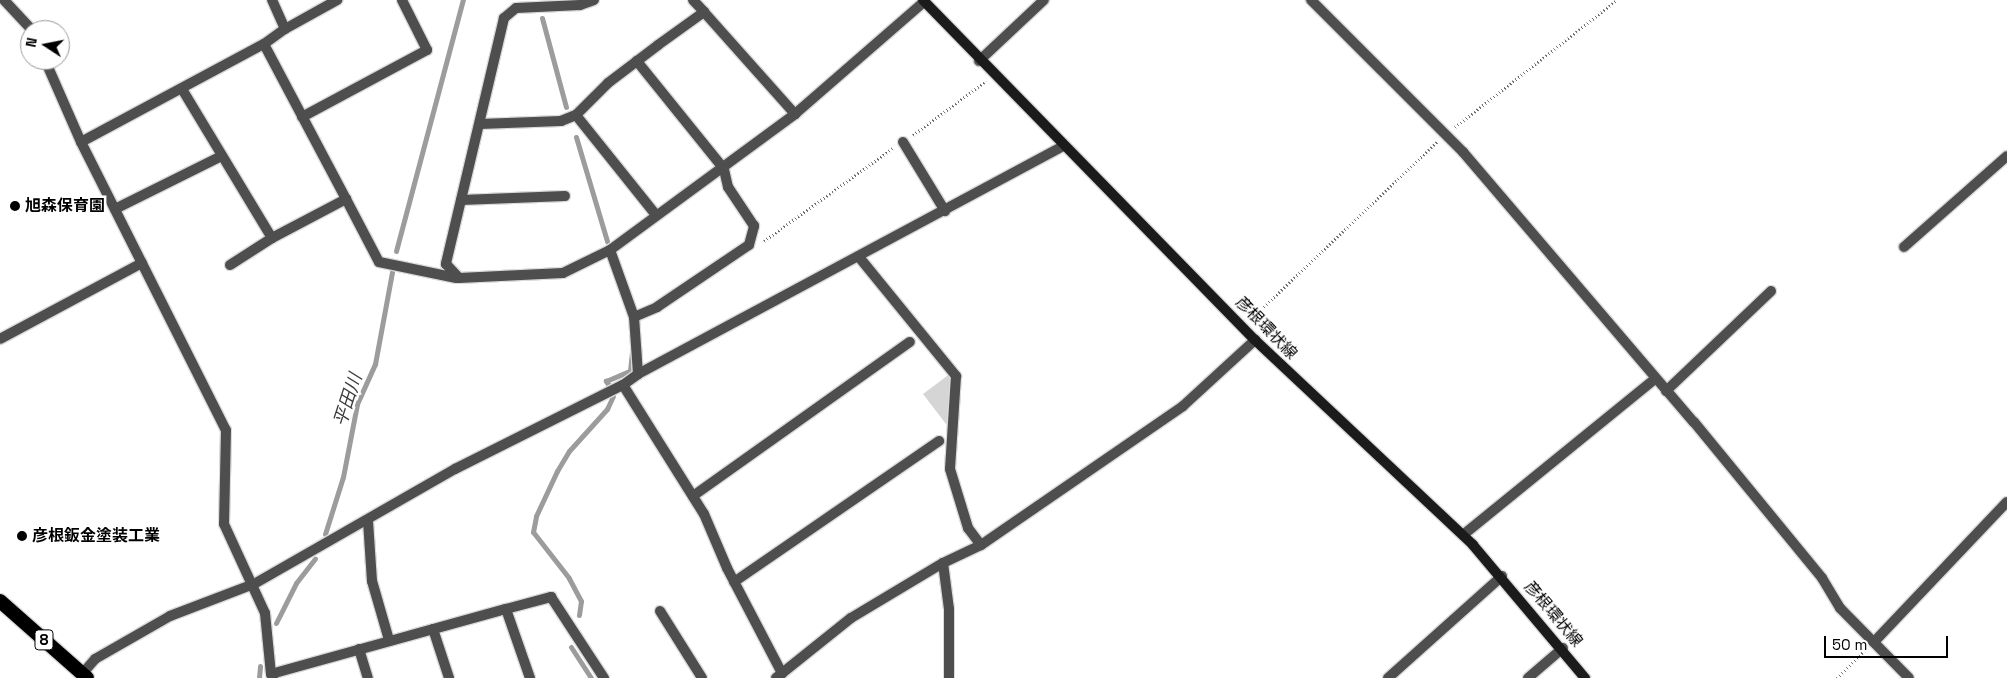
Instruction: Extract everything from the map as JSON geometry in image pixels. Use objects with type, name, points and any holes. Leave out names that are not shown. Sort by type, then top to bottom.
[{"type":"highway","name":"8","points":[[0,601],[81,677]]},
{"type":"main road","name":"彦根環状線","points":[[923,1],[992,75],[1255,340],[1463,535],[1502,576],[1563,648],[1585,678]]},
{"type":"street","points":[[4,0],[23,20]]},
{"type":"street","points":[[272,0],[285,30]]},
{"type":"street","points":[[81,142],[264,44],[337,0]]},
{"type":"street","points":[[302,117],[427,50],[402,0]]},
{"type":"street","points":[[459,278],[448,270],[446,260],[504,18],[516,8],[580,5],[594,0]]},
{"type":"street","points":[[693,0],[795,114]]},
{"type":"street","points":[[979,61],[1044,0]]},
{"type":"street","points":[[1311,0],[1445,134],[1595,304],[1822,578],[1840,608],[1909,678]]},
{"type":"street","points":[[264,44],[378,262],[459,278],[563,273],[610,250],[656,215],[724,169],[795,114],[923,1]]},
{"type":"street","points":[[480,124],[562,121],[576,115],[608,83],[704,12]]},
{"type":"street","points":[[634,317],[657,307],[749,245],[754,226],[728,187],[724,169],[637,61]]},
{"type":"street","points":[[49,70],[81,142],[226,430],[224,524],[254,584],[265,613],[272,676],[389,640],[551,598],[604,678]]},
{"type":"street","points":[[182,89],[272,238]]},
{"type":"street","points":[[576,115],[656,215]]},
{"type":"street","points":[[903,142],[945,211]]},
{"type":"street","points":[[81,677],[94,659],[170,616],[254,584],[368,521],[455,469],[623,385],[638,374],[860,257],[1063,146]]},
{"type":"street","points":[[115,209],[222,156]]},
{"type":"street","points":[[1904,247],[2007,156]]},
{"type":"street","points":[[461,200],[565,196]]},
{"type":"street","points":[[230,265],[272,238],[346,199]]},
{"type":"street","points":[[610,250],[634,317],[638,374]]},
{"type":"street","points":[[860,257],[956,376],[950,469],[968,528],[981,546]]},
{"type":"street","points":[[0,339],[142,263]]},
{"type":"street","points":[[1666,391],[1771,291]]},
{"type":"street","points":[[623,385],[693,496],[779,676],[851,618],[943,563],[981,546],[1183,406],[1255,340]]},
{"type":"street","points":[[693,496],[910,342]]},
{"type":"street","points":[[1463,535],[1656,379]]},
{"type":"street","points":[[734,582],[939,441]]},
{"type":"street","points":[[1874,642],[2007,502]]},
{"type":"street","points":[[368,521],[372,581],[389,640]]},
{"type":"street","points":[[943,563],[949,609],[949,678]]},
{"type":"street","points":[[1388,678],[1502,576]]},
{"type":"street","points":[[506,609],[530,678]]},
{"type":"street","points":[[660,611],[702,678]]},
{"type":"street","points":[[434,629],[449,678]]},
{"type":"street","points":[[1528,678],[1563,648]]},
{"type":"street","points":[[359,649],[368,678]]},
{"type":"path","points":[[1243,326],[1445,134],[1617,0]]},
{"type":"path","points":[[749,245],[765,240],[903,142],[933,123],[992,75]]},
{"type":"path","points":[[1837,678],[1874,642]]},
{"type":"shaded area","points":[[951,373],[951,422],[946,424],[923,394]]},
{"type":"waterway","name":"平田川","points":[[396,251],[463,0]]},
{"type":"waterway","points":[[542,18],[566,107]]},
{"type":"waterway","points":[[576,137],[607,241]]},
{"type":"waterway","name":"平田川","points":[[325,534],[343,477],[357,404],[375,364],[392,272]]},
{"type":"waterway","points":[[608,384],[606,381],[630,371],[632,353]]},
{"type":"waterway","points":[[579,615],[581,601],[569,578],[533,532],[536,516],[557,471],[569,451],[607,409],[613,396]]},
{"type":"waterway","name":"平田川","points":[[276,623],[296,583],[315,559]]},
{"type":"waterway","points":[[571,647],[591,678]]},
{"type":"waterway","name":"平田川","points":[[259,678],[260,666]]},
{"type":"place","name":"旭森保育園","points":[[15,206]]},
{"type":"place","name":"彦根鈑金塗装工業","points":[[22,536]]}]
